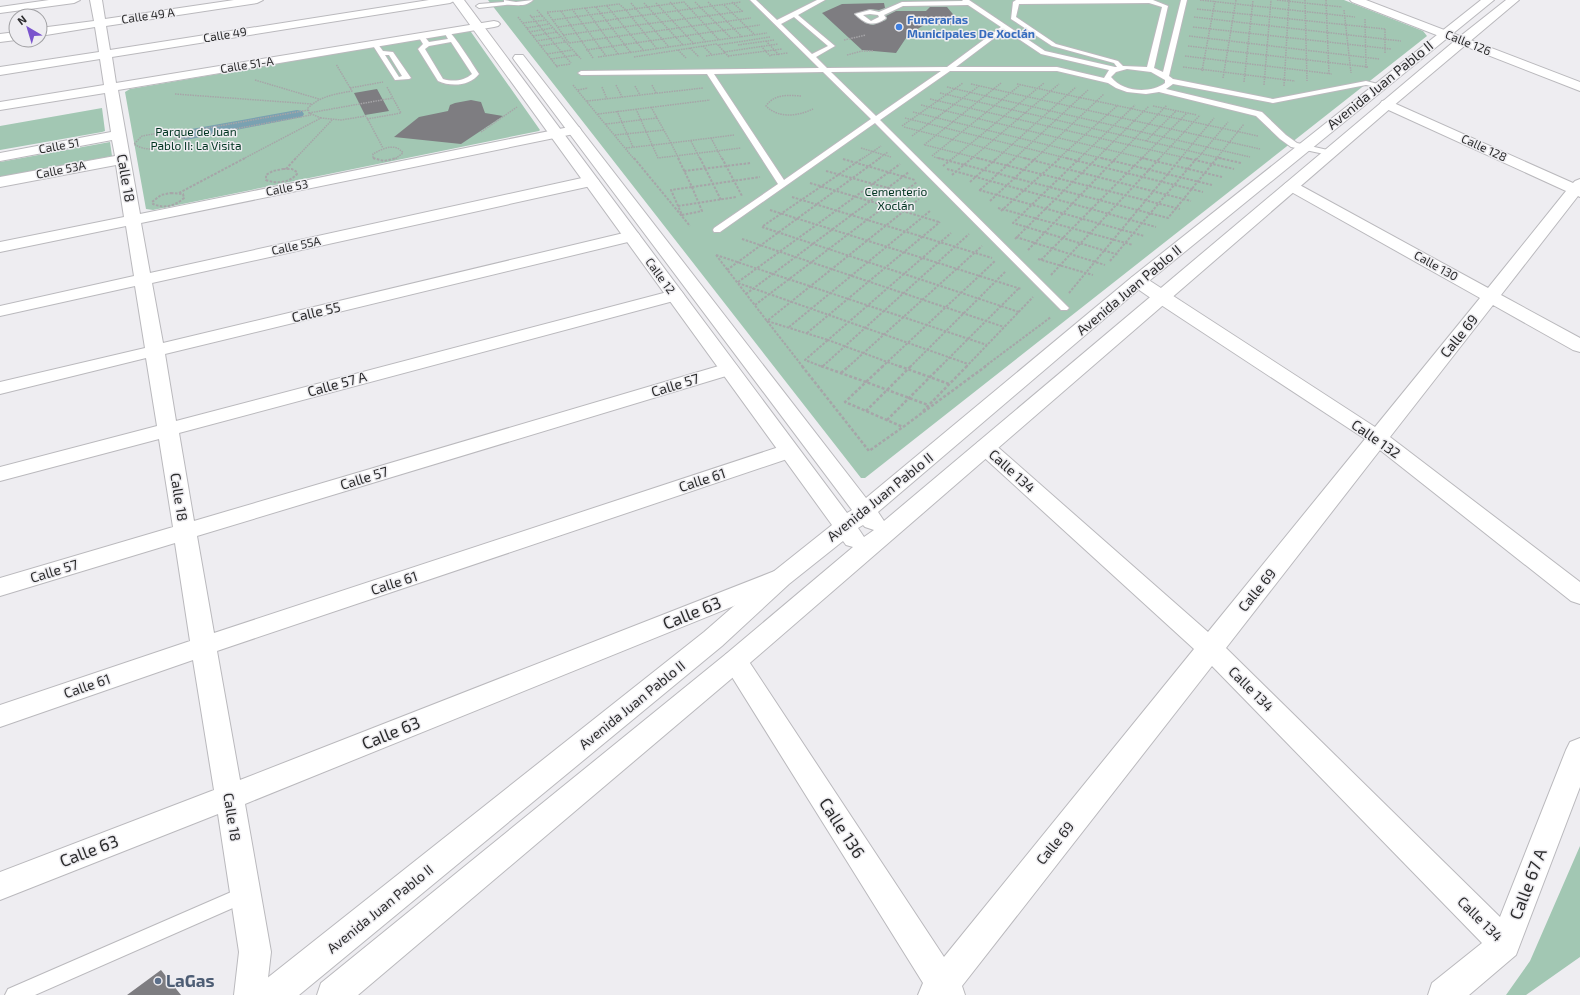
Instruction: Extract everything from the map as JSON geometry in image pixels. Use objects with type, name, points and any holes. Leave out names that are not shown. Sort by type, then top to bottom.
[{"type":"street","points":[[0,10],[74,0]]},
{"type":"street","name":"Calle 18","points":[[96,0],[111,88],[117,147],[133,220],[255,952],[250,995]]},
{"type":"street","name":"Calle 49 A","points":[[48,31],[257,0]]},
{"type":"street","name":"Calle 49","points":[[0,71],[450,0]]},
{"type":"street","name":"Calle 12","points":[[458,0],[486,26],[574,130],[883,534]]},
{"type":"street","name":"Avenida Juan Pablo II","points":[[273,995],[714,639],[781,578],[865,511],[1138,281],[1488,0]]},
{"type":"street","name":"Avenida Juan Pablo II","points":[[333,995],[735,661],[1291,186],[1462,41],[1514,0]]},
{"type":"street","name":"Calle 12","points":[[477,3],[486,26],[556,133],[864,551]]},
{"type":"street","name":"Calle 126","points":[[1352,4],[1444,34],[1580,87]]},
{"type":"street","name":"Calle 51-A","points":[[0,106],[378,48],[450,36],[486,26]]},
{"type":"street","name":"Calle 128","points":[[1388,104],[1579,189]]},
{"type":"street","name":"Calle 53","points":[[0,247],[574,130]]},
{"type":"street","points":[[0,169],[117,147]]},
{"type":"street","name":"Calle 51","points":[[0,157],[117,147]]},
{"type":"street","name":"Calle 53A","points":[[0,182],[117,147]]},
{"type":"street","name":"Calle 55A","points":[[0,311],[591,181]]},
{"type":"street","name":"Calle 130","points":[[1291,186],[1580,346]]},
{"type":"street","name":"Calle 69","points":[[942,992],[1210,648],[1579,189]]},
{"type":"street","name":"Calle 55","points":[[0,388],[632,236]]},
{"type":"street","points":[[646,255],[665,250]]},
{"type":"street","name":"Calle 132","points":[[1138,281],[1378,438],[1580,595]]},
{"type":"street","name":"Calle 57 A","points":[[0,474],[675,295]]},
{"type":"street","name":"Calle 57","points":[[0,587],[729,369]]},
{"type":"street","name":"Calle 134","points":[[985,447],[1210,648],[1505,944]]},
{"type":"street","name":"Calle 61","points":[[0,716],[204,646],[789,451]]},
{"type":"street","name":"Calle 63","points":[[0,886],[229,797],[781,578]]},
{"type":"street","name":"Calle 136","points":[[735,661],[942,992]]},
{"type":"street","name":"Calle 67 A","points":[[1444,995],[1505,944],[1580,750]]},
{"type":"lane","points":[[477,3],[507,1],[520,4],[530,0]]},
{"type":"lane","points":[[777,23],[822,0]]},
{"type":"lane","points":[[1161,90],[1170,84],[1168,79],[1184,0]]},
{"type":"lane","points":[[750,1],[777,23],[1064,308]]},
{"type":"lane","points":[[1119,69],[1116,62],[1054,45],[1013,18],[1016,1],[1150,1],[1165,6],[1150,70]]},
{"type":"lane","points":[[880,14],[902,4],[967,2],[1043,53],[1119,69],[1138,68],[1150,70],[1168,79],[1273,101],[1366,83],[1382,86]]},
{"type":"lane","points":[[794,14],[832,46],[811,57]]},
{"type":"lane","points":[[717,230],[950,68],[1005,27]]},
{"type":"lane","points":[[424,40],[421,50],[440,80],[443,82],[454,82],[471,78],[476,74],[450,36]]},
{"type":"lane","points":[[581,73],[730,65],[824,70],[950,68],[1057,69],[1109,81],[1122,88],[1142,92],[1161,90],[1259,114],[1283,137],[1294,145],[1330,153]]},
{"type":"lane","points":[[709,66],[782,184]]},
{"type":"lane","points":[[1109,81],[1107,77],[1108,74],[1119,69]]},
{"type":"lane","points":[[1259,114],[1273,101]]},
{"type":"lane","points":[[14,995],[245,894]]},
{"type":"path","points":[[1200,0],[1358,17]]},
{"type":"path","points":[[1223,82],[1236,0]]},
{"type":"path","points":[[1244,85],[1253,0]]},
{"type":"path","points":[[1264,88],[1271,0]]},
{"type":"path","points":[[1277,0],[1344,7],[1352,4]]},
{"type":"path","points":[[1305,0],[1307,83]]},
{"type":"path","points":[[1326,0],[1330,78]]},
{"type":"path","points":[[558,27],[750,1]]},
{"type":"path","points":[[1201,74],[1215,1]]},
{"type":"path","points":[[1284,90],[1289,1]]},
{"type":"path","points":[[552,20],[684,2],[718,40]]},
{"type":"path","points":[[695,2],[731,38]]},
{"type":"path","points":[[708,2],[742,37]]},
{"type":"path","points":[[631,3],[669,47]]},
{"type":"path","points":[[644,3],[682,45]]},
{"type":"path","points":[[656,3],[694,44]]},
{"type":"path","points":[[670,3],[706,42]]},
{"type":"path","points":[[657,49],[643,33],[626,10],[619,4],[547,12],[569,43],[581,42],[618,36],[630,35],[643,33],[655,31],[668,29],[756,17]]},
{"type":"path","points":[[607,5],[644,51]]},
{"type":"path","points":[[723,5],[755,35]]},
{"type":"path","points":[[596,7],[631,53]]},
{"type":"path","points":[[1344,7],[1352,77]]},
{"type":"path","points":[[535,8],[583,62]]},
{"type":"path","points":[[584,8],[618,55]]},
{"type":"path","points":[[1195,9],[1385,29],[1385,54]]},
{"type":"path","points":[[572,10],[607,56]]},
{"type":"path","points":[[563,35],[748,10]]},
{"type":"path","points":[[561,11],[592,58],[772,32]]},
{"type":"path","points":[[528,13],[572,63],[556,66]]},
{"type":"path","points":[[1184,46],[1367,68],[1365,14]]},
{"type":"path","points":[[516,15],[558,68]]},
{"type":"path","points":[[519,19],[542,16]]},
{"type":"path","points":[[1194,17],[1401,41]]},
{"type":"path","points":[[1365,18],[1371,19]]},
{"type":"path","points":[[523,23],[546,20]]},
{"type":"path","points":[[526,28],[550,24]]},
{"type":"path","points":[[586,50],[764,25]]},
{"type":"path","points":[[1186,26],[1391,49]]},
{"type":"path","points":[[529,32],[553,28]]},
{"type":"path","points":[[532,36],[557,32]]},
{"type":"path","points":[[841,40],[870,35]]},
{"type":"path","points":[[630,58],[773,36]]},
{"type":"path","points":[[1185,36],[1379,59]]},
{"type":"path","points":[[536,41],[561,37]]},
{"type":"path","points":[[738,45],[779,39]]},
{"type":"path","points":[[766,41],[770,45]]},
{"type":"path","points":[[541,46],[566,42]]},
{"type":"path","points":[[736,42],[742,49]]},
{"type":"path","points":[[758,42],[774,60]]},
{"type":"path","points":[[724,52],[783,43]]},
{"type":"path","points":[[748,44],[752,48]]},
{"type":"path","points":[[718,45],[728,56],[730,65]]},
{"type":"path","points":[[702,46],[712,55]]},
{"type":"path","points":[[690,48],[699,57]]},
{"type":"path","points":[[728,56],[783,49]]},
{"type":"path","points":[[547,54],[572,50]]},
{"type":"path","points":[[678,50],[687,59]]},
{"type":"path","points":[[551,59],[577,55]]},
{"type":"path","points":[[1182,56],[1337,75]]},
{"type":"path","points":[[312,115],[175,140],[162,147],[150,149],[138,148],[134,144],[137,139],[146,135],[165,132],[174,134],[308,110],[312,104],[320,99],[352,91],[336,64]]},
{"type":"path","points":[[1181,66],[1300,82]]},
{"type":"path","points":[[367,119],[401,113],[381,76]]},
{"type":"path","points":[[255,80],[320,99]]},
{"type":"path","points":[[921,147],[1004,81],[996,80]]},
{"type":"path","points":[[951,175],[1064,80]]},
{"type":"path","points":[[570,81],[690,226]]},
{"type":"path","points":[[897,130],[964,83],[956,81]]},
{"type":"path","points":[[350,88],[384,82]]},
{"type":"path","points":[[907,140],[984,82]]},
{"type":"path","points":[[927,160],[1024,82]]},
{"type":"path","points":[[1044,82],[942,167],[1156,227]]},
{"type":"path","points":[[971,84],[1260,149]]},
{"type":"path","points":[[1014,84],[1260,136]]},
{"type":"path","points":[[970,182],[1080,84]]},
{"type":"path","points":[[616,85],[622,97]]},
{"type":"path","points":[[941,86],[987,95],[1250,157]]},
{"type":"path","points":[[1092,86],[979,190],[1144,236]]},
{"type":"path","points":[[602,87],[607,99]]},
{"type":"path","points":[[587,101],[709,88]]},
{"type":"path","points":[[990,201],[1107,92]]},
{"type":"path","points":[[939,93],[1241,163]]},
{"type":"path","points":[[171,94],[312,104]]},
{"type":"path","points":[[801,96],[778,97],[770,100],[766,106],[774,112],[787,115],[813,110]]},
{"type":"path","points":[[309,113],[393,98]]},
{"type":"path","points":[[924,98],[1234,169]]},
{"type":"path","points":[[597,114],[716,99]]},
{"type":"path","points":[[1014,240],[1155,100]]},
{"type":"path","points":[[1001,210],[1120,102]]},
{"type":"path","points":[[1118,255],[1013,223],[1138,102]]},
{"type":"path","points":[[1027,251],[1169,103]]},
{"type":"path","points":[[916,104],[1222,177]]},
{"type":"path","points":[[1146,141],[1181,106]]},
{"type":"path","points":[[651,107],[671,143],[702,211],[682,215]]},
{"type":"path","points":[[1038,263],[1192,108]]},
{"type":"path","points":[[636,109],[658,158],[744,148]]},
{"type":"path","points":[[308,110],[312,115],[332,120],[366,116],[384,148]]},
{"type":"path","points":[[907,110],[1212,185]]},
{"type":"path","points":[[617,111],[632,147]]},
{"type":"path","points":[[1048,278],[1204,111]]},
{"type":"path","points":[[1065,297],[1160,181],[1218,114]]},
{"type":"path","points":[[899,116],[1203,192]]},
{"type":"path","points":[[1110,261],[1118,255],[1134,233],[1231,117]]},
{"type":"path","points":[[179,193],[321,118]]},
{"type":"path","points":[[606,124],[657,118]]},
{"type":"path","points":[[286,169],[332,120]]},
{"type":"path","points":[[926,154],[1168,218],[1247,121]]},
{"type":"path","points":[[896,125],[1191,201]]},
{"type":"path","points":[[615,135],[664,130]]},
{"type":"path","points":[[174,134],[176,136],[175,140]]},
{"type":"path","points":[[626,148],[736,135]]},
{"type":"path","points":[[711,138],[742,196]]},
{"type":"path","points":[[691,141],[721,200]]},
{"type":"path","points":[[925,144],[1180,209]]},
{"type":"path","points":[[881,145],[762,227],[1019,312]]},
{"type":"path","points":[[855,146],[892,157]]},
{"type":"path","points":[[727,270],[893,149]]},
{"type":"path","points":[[755,305],[918,181],[838,158]]},
{"type":"path","points":[[737,282],[904,161]]},
{"type":"path","points":[[684,171],[752,162]]},
{"type":"path","points":[[746,294],[912,169]]},
{"type":"path","points":[[821,170],[914,195]]},
{"type":"path","points":[[682,215],[671,190],[760,177]]},
{"type":"path","points":[[804,182],[940,222],[807,334]]},
{"type":"path","points":[[674,206],[748,196]]},
{"type":"path","points":[[791,196],[1001,261]]},
{"type":"path","points":[[767,321],[919,199]]},
{"type":"path","points":[[998,208],[1133,245]]},
{"type":"path","points":[[765,209],[1025,290]]},
{"type":"path","points":[[788,328],[930,211]]},
{"type":"path","points":[[823,366],[973,230]]},
{"type":"path","points":[[928,405],[805,360],[951,233]]},
{"type":"path","points":[[1011,235],[1106,265]]},
{"type":"path","points":[[742,239],[1004,327]]},
{"type":"path","points":[[841,373],[986,243]]},
{"type":"path","points":[[987,345],[716,255],[869,451],[1056,313]]},
{"type":"path","points":[[1036,258],[1093,275]]},
{"type":"path","points":[[903,427],[845,402],[996,260]]},
{"type":"path","points":[[866,411],[1010,267]]},
{"type":"path","points":[[737,282],[968,364]]},
{"type":"path","points":[[887,420],[1022,285]]},
{"type":"path","points":[[918,416],[1037,293]]},
{"type":"path","points":[[767,321],[828,340],[949,384]]},
{"type":"green space","name":"Cementerio Xoclán","points":[[488,0],[1344,0],[1423,31],[1427,36],[865,478],[861,478]]},
{"type":"green space","name":"Parque de Juan Pablo II: La Visita","points":[[468,31],[471,32],[540,130],[539,131],[153,210],[146,209],[125,92],[130,89]]},
{"type":"green space","points":[[102,108],[105,131],[0,150],[0,126]]},
{"type":"green space","points":[[110,142],[112,156],[0,177],[0,162]]},
{"type":"green space","points":[[1580,846],[1580,957],[1526,995],[1506,995],[1530,961]]},
{"type":"building","name":"Funerarias Municipales De Xoclán","points":[[884,3],[885,8],[879,10],[870,9],[854,14],[865,23],[873,25],[886,20],[886,16],[896,11],[926,11],[930,7],[947,7],[962,25],[924,25],[908,35],[896,53],[862,50],[822,13],[842,4]]},
{"type":"building","points":[[377,89],[389,111],[365,115],[354,93]]},
{"type":"building","points":[[471,100],[481,102],[485,113],[503,116],[461,144],[394,137],[419,117],[448,111],[450,105]]},
{"type":"building","name":"LaGas","points":[[161,970],[181,995],[127,995]]},
{"type":"waterway","points":[[186,135],[297,114]]},
{"type":"place","name":"Funerarias Municipales De Xoclán","points":[[899,27]]},
{"type":"place","name":"LaGas","points":[[158,981]]}]
